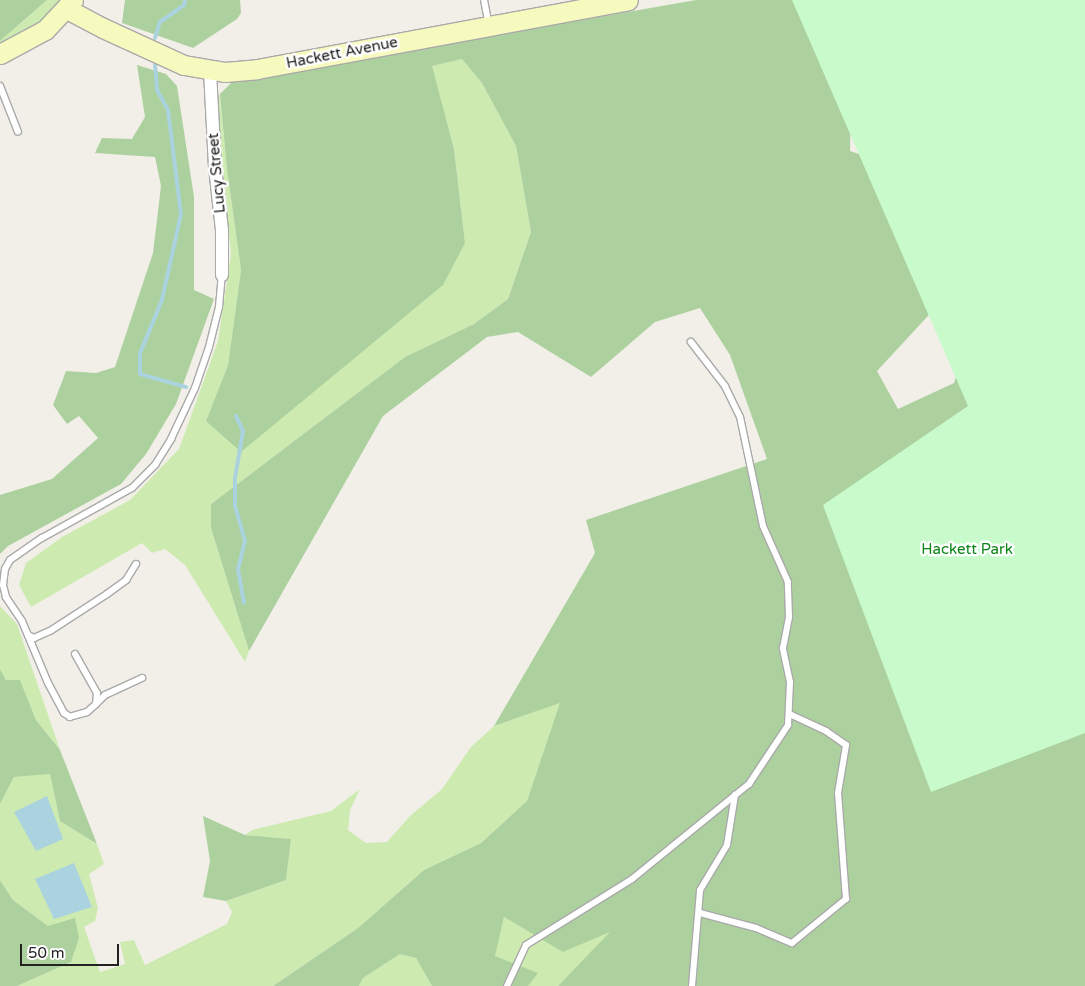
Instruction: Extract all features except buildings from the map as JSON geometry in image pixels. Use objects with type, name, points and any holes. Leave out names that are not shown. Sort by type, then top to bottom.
[{"type":"main road","name":"Hackett Avenue","points":[[70,4],[171,60],[210,71],[257,69],[628,0]]},
{"type":"main road","points":[[0,54],[46,30],[70,4]]},
{"type":"street","name":"Lucy Street","points":[[210,71],[215,167],[222,230],[222,275]]},
{"type":"lane","points":[[484,0],[489,26]]},
{"type":"lane","points":[[0,86],[18,132]]},
{"type":"lane","points":[[142,678],[105,696],[87,712],[70,717],[64,712],[48,684],[22,621],[6,597],[3,585],[5,569],[10,560],[42,538],[132,488],[155,465],[171,439],[200,372],[219,307],[222,275]]},
{"type":"lane","points":[[508,986],[526,945],[632,880],[749,784],[788,725],[790,682],[783,648],[789,617],[788,582],[763,526],[755,496],[740,417],[725,386],[691,342]]},
{"type":"lane","points":[[28,635],[34,638],[50,632],[126,580],[136,564]]},
{"type":"lane","points":[[75,654],[97,693],[96,704]]},
{"type":"lane","points":[[700,914],[756,928],[792,943],[846,898],[838,793],[846,745],[826,731],[790,714]]},
{"type":"lane","points":[[692,986],[700,914],[700,890],[727,845],[735,795]]},
{"type":"green space","points":[[0,0],[47,0],[0,41]]},
{"type":"green space","points":[[47,0],[63,0],[38,25],[0,47],[0,41]]},
{"type":"green space","points":[[125,0],[240,0],[241,13],[237,19],[193,48],[122,23]]},
{"type":"green space","points":[[696,0],[979,0],[851,101],[850,151],[936,180],[951,291],[877,371],[898,409],[954,383],[983,289],[1085,406],[1085,986],[558,986],[610,932],[563,952],[504,917],[495,956],[538,973],[528,986],[432,986],[416,958],[400,954],[363,978],[359,986],[273,986],[358,928],[424,870],[481,843],[527,801],[560,703],[494,726],[595,553],[586,520],[767,459],[730,355],[700,308],[655,322],[591,377],[518,332],[487,337],[383,416],[249,651],[211,528],[211,504],[405,357],[474,324],[508,299],[531,232],[516,146],[482,83],[462,59],[432,66],[454,149],[465,243],[443,285],[241,452],[206,421],[228,365],[241,270],[227,169],[220,94],[233,81]]},
{"type":"green space","name":"Hackett Park","points":[[792,0],[1085,0],[1085,733],[931,792],[823,505],[968,406]]},
{"type":"green space","points":[[462,59],[482,83],[516,146],[531,232],[508,299],[474,324],[405,357],[211,504],[211,528],[249,651],[245,662],[185,565],[165,549],[152,553],[142,543],[31,607],[19,585],[26,563],[62,537],[130,500],[179,449],[218,341],[231,254],[216,101],[220,94],[227,169],[241,270],[228,365],[206,421],[465,243],[454,149],[431,66]]},
{"type":"green space","points":[[137,65],[166,74],[177,86],[194,197],[194,290],[214,299],[176,404],[146,454],[121,484],[8,546],[0,554],[0,495],[52,479],[98,438],[79,416],[67,424],[53,405],[66,371],[96,373],[115,367],[153,253],[161,186],[155,157],[95,153],[102,138],[132,139],[145,117]]},
{"type":"green space","points":[[0,606],[17,624],[60,750],[36,720],[20,681],[6,680],[0,669]]},
{"type":"green space","points":[[0,669],[6,680],[20,680],[36,720],[60,750],[97,844],[60,821],[50,774],[14,777],[0,804]]},
{"type":"green space","points":[[561,702],[527,801],[481,843],[424,870],[358,928],[273,986],[17,986],[71,962],[48,926],[13,900],[0,880],[0,804],[14,777],[50,773],[60,821],[97,844],[104,864],[89,874],[98,908],[95,921],[84,927],[100,972],[125,964],[120,942],[134,940],[145,965],[227,924],[232,912],[226,901],[286,880],[291,839],[245,835],[252,830],[331,811],[360,789],[350,810],[348,830],[366,843],[387,842],[410,816],[442,789],[471,747],[494,726]]},
{"type":"green space","points":[[203,816],[245,835],[291,839],[286,880],[226,901],[203,897],[210,861]]},
{"type":"green space","points":[[0,880],[13,900],[48,926],[75,918],[79,938],[71,962],[17,986],[0,986]]},
{"type":"green space","points":[[504,917],[526,930],[612,932],[558,986],[528,986],[537,973],[494,956]]},
{"type":"green space","points":[[400,954],[416,958],[432,986],[359,986],[363,978]]},
{"type":"water","points":[[47,796],[63,839],[36,851],[14,812]]},
{"type":"water","points":[[74,863],[92,907],[54,919],[35,879]]},
{"type":"waterway","points":[[155,38],[160,22],[184,5],[185,0]]},
{"type":"waterway","points":[[155,65],[157,90],[168,110],[181,214],[162,300],[140,353],[140,374],[186,387]]},
{"type":"waterway","points":[[236,416],[243,431],[235,478],[235,506],[245,541],[238,569],[244,602]]}]
